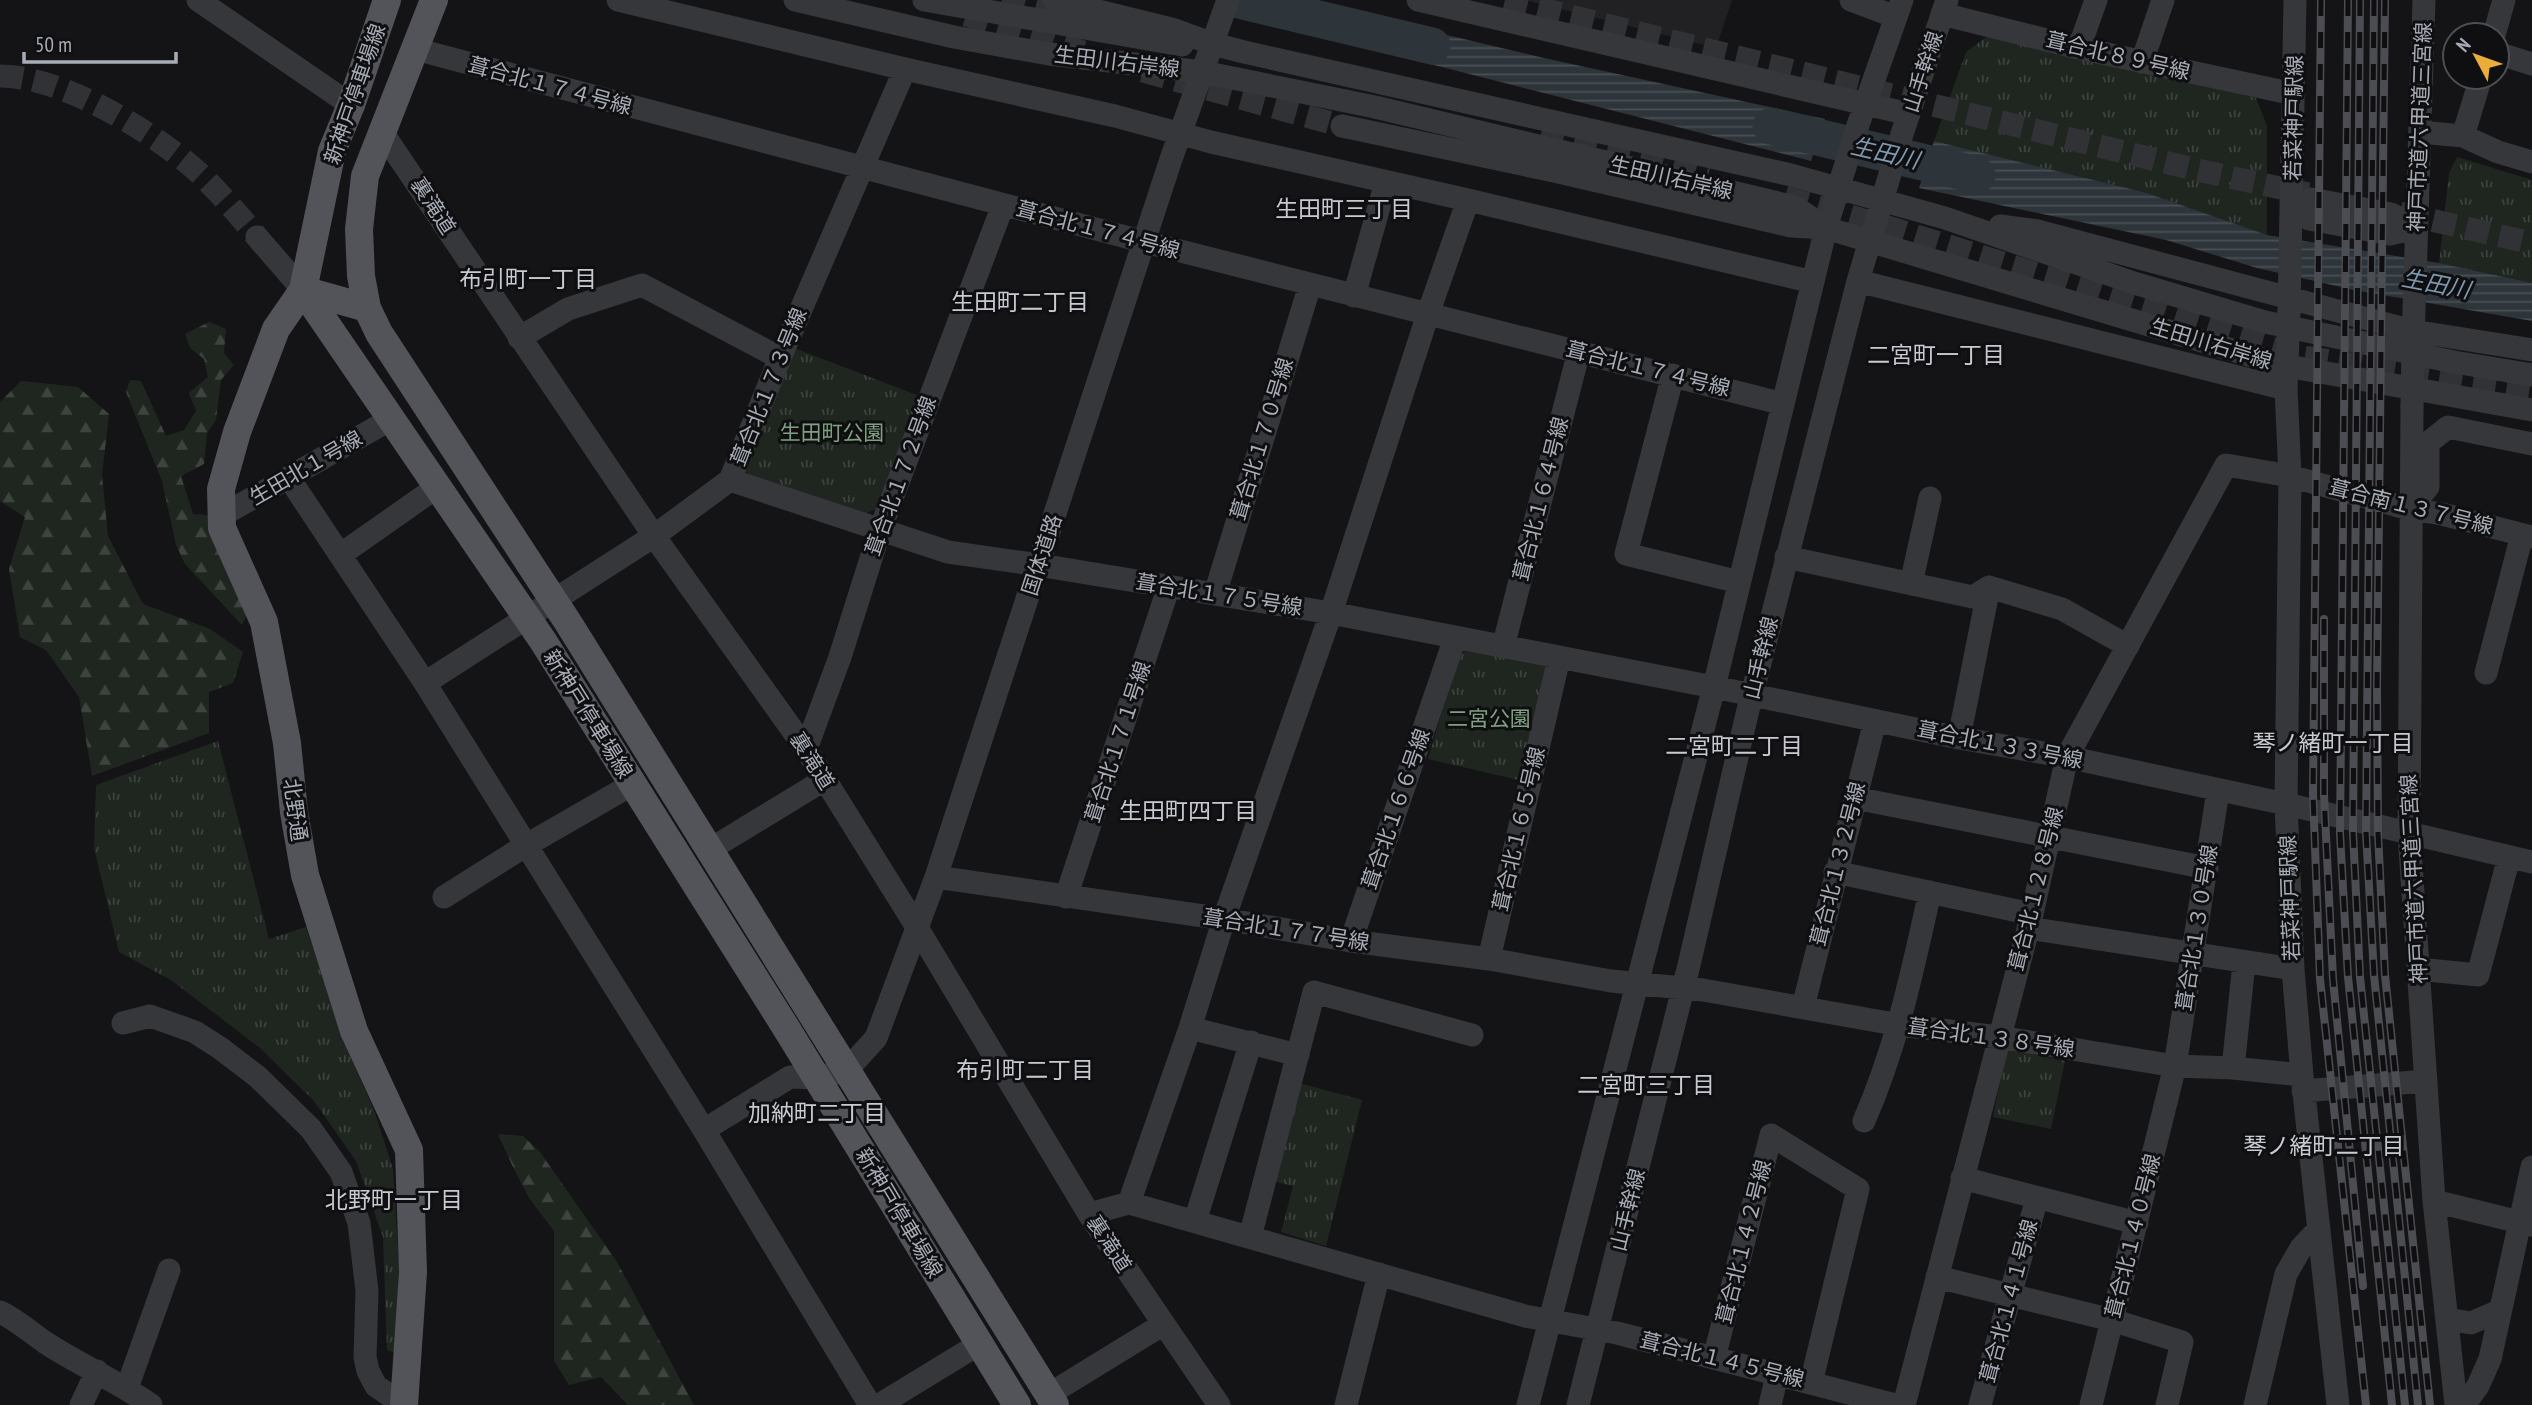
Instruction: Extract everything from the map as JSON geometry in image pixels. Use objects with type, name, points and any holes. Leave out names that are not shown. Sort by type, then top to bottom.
[{"type":"main road","name":"新神戸停車場線","points":[[387,0],[351,105],[332,151],[303,290],[527,618],[816,1078],[1017,1405]]},
{"type":"main road","name":"新神戸停車場線","points":[[434,0],[365,176],[359,229],[361,276],[367,307],[379,333],[554,601],[1051,1400]]},
{"type":"main road","points":[[303,290],[367,307]]},
{"type":"main road","name":"北野通","points":[[303,290],[276,329],[237,432],[221,489],[222,528],[264,622],[287,743],[294,812],[305,875],[354,1031],[409,1150],[413,1272],[404,1405]]},
{"type":"street","points":[[198,0],[351,105]]},
{"type":"street","points":[[618,0],[1115,116],[1180,135],[1813,282]]},
{"type":"street","name":"生田川右岸線","points":[[795,0],[954,37],[1049,54],[1203,72],[1375,107],[1795,207],[1826,228],[2281,365],[2532,410]]},
{"type":"street","points":[[924,0],[1172,44],[1215,36]]},
{"type":"street","points":[[1054,0],[1175,30],[1215,36]]},
{"type":"street","name":"国体道路","points":[[847,1070],[876,1038],[918,929],[1180,135],[1228,0]]},
{"type":"street","points":[[1418,0],[1862,115],[1906,124]]},
{"type":"street","points":[[1851,0],[1899,8]]},
{"type":"street","points":[[2079,48],[2096,0]]},
{"type":"street","points":[[2142,62],[2163,0]]},
{"type":"street","name":"若菜神戸駅線","points":[[2295,0],[2293,208],[2286,389],[2290,476],[2286,804],[2292,969],[2338,1405]]},
{"type":"street","name":"神戸市道六甲道三宮線","points":[[2424,0],[2409,509],[2409,834],[2434,1201],[2456,1405]]},
{"type":"street","points":[[2498,21],[2504,0]]},
{"type":"street","name":"山手幹線","points":[[1579,1405],[1751,696],[1858,281],[1945,7]]},
{"type":"street","name":"葺合北８９号線","points":[[1945,7],[2079,48],[2294,94]]},
{"type":"street","name":"山手幹線","points":[[1528,1405],[1714,687],[1826,228],[1899,8]]},
{"type":"street","name":"生田川右岸線","points":[[1215,36],[1791,175],[1841,179],[1885,190],[1945,218],[2134,283],[2265,322],[2454,362],[2532,375]]},
{"type":"street","name":"葺合北１７４号線","points":[[415,49],[1310,285],[1783,404]]},
{"type":"street","points":[[2511,57],[2532,64]]},
{"type":"street","name":"葺合北１７３号線","points":[[425,683],[654,536],[730,480],[905,69]]},
{"type":"street","points":[[2463,136],[2477,91]]},
{"type":"street","points":[[1342,126],[1554,171],[1791,226],[1826,228]]},
{"type":"street","name":"裏滝道","points":[[382,132],[654,536],[806,749],[1089,1214],[1162,1325],[1219,1405]]},
{"type":"street","points":[[2420,132],[2463,136],[2498,152],[2532,162]]},
{"type":"street","points":[[1354,296],[1386,182]]},
{"type":"street","points":[[2293,208],[2311,199],[2391,214],[2417,227]]},
{"type":"street","points":[[1089,1214],[1129,1203],[1190,1028],[1224,919],[1331,613],[1468,200]]},
{"type":"street","name":"葺合北１７２号線","points":[[806,749],[840,657],[880,530],[1003,205]]},
{"type":"street","points":[[1945,218],[2038,231],[2413,328],[2532,350]]},
{"type":"street","points":[[257,237],[303,290]]},
{"type":"street","points":[[1858,281],[2286,389]]},
{"type":"street","points":[[519,338],[568,309],[642,285],[780,358]]},
{"type":"street","name":"葺合北１７０号線","points":[[1215,594],[1310,285]]},
{"type":"street","name":"葺合北１６４号線","points":[[1503,647],[1579,351]]},
{"type":"street","points":[[1673,375],[1626,554],[1739,582]]},
{"type":"street","name":"生田北１号線","points":[[221,516],[391,419]]},
{"type":"street","points":[[2409,509],[2428,487],[2428,443],[2448,427],[2532,444]]},
{"type":"street","name":"葺合北１２８号線","points":[[1903,1405],[2030,921],[2067,757],[2226,465],[2290,476]]},
{"type":"street","name":"葺合南１３７号線","points":[[2290,476],[2409,509],[2442,514],[2527,536]]},
{"type":"street","points":[[289,478],[425,683],[704,1130],[870,1405]]},
{"type":"street","name":"葺合北１７５号線","points":[[730,480],[948,552],[1331,613],[1714,687]]},
{"type":"street","points":[[340,555],[437,487]]},
{"type":"street","points":[[1911,584],[1930,498]]},
{"type":"street","points":[[2486,673],[2527,536]]},
{"type":"street","points":[[1786,557],[1973,597],[1989,587],[2062,608],[2128,646]]},
{"type":"street","name":"葺合北１７１号線","points":[[1066,897],[1169,586]]},
{"type":"street","points":[[1959,738],[1989,587]]},
{"type":"street","name":"葺合北１６６号線","points":[[1351,941],[1455,638]]},
{"type":"street","name":"葺合北１６５号線","points":[[1489,959],[1559,658]]},
{"type":"street","name":"葺合北１３３号線","points":[[1714,687],[1959,738],[2067,757],[2286,804],[2532,862]]},
{"type":"street","name":"葺合北１３２号線","points":[[1802,1007],[1875,721]]},
{"type":"street","points":[[709,850],[824,780]]},
{"type":"street","points":[[444,897],[525,846],[631,785]]},
{"type":"street","name":"葺合北１３０号線","points":[[2175,1066],[2218,790]]},
{"type":"street","points":[[1855,798],[2207,868]]},
{"type":"street","points":[[2418,969],[2478,975],[2509,857]]},
{"type":"street","points":[[1835,872],[1930,892],[2030,921],[2194,954],[2292,969]]},
{"type":"street","name":"葺合北１７７号線","points":[[936,877],[1224,919],[1351,941],[1489,959],[1636,984],[1682,988]]},
{"type":"street","points":[[1864,1121],[1900,1025],[1930,892]]},
{"type":"street","points":[[2233,1068],[2244,963]]},
{"type":"street","name":"葺合北１３８号線","points":[[1682,988],[1900,1025],[1999,1037],[2175,1066],[2233,1068],[2303,1083],[2426,1081]]},
{"type":"street","points":[[1250,1237],[1314,992],[1472,1035]]},
{"type":"street","points":[[123,1023],[150,1016],[195,1032],[258,1077],[311,1129],[341,1172],[359,1223],[367,1291],[365,1357],[368,1371],[376,1386],[404,1405]]},
{"type":"street","points":[[1190,1028],[1298,1055]]},
{"type":"street","points":[[1195,1222],[1251,1042]]},
{"type":"street","name":"葺合北１４０号線","points":[[2091,1405],[2175,1066]]},
{"type":"street","points":[[704,1130],[790,1077],[816,1078],[847,1070]]},
{"type":"street","name":"葺合北１４２号線","points":[[1714,1358],[1771,1135],[1858,1189],[1811,1383]]},
{"type":"street","points":[[2464,1405],[2478,1386],[2490,1359],[2500,1311],[2525,1224],[2532,1167]]},
{"type":"street","points":[[1962,1178],[2137,1223]]},
{"type":"street","name":"葺合北１４１号線","points":[[1980,1405],[2038,1198]]},
{"type":"street","points":[[2434,1201],[2525,1224]]},
{"type":"street","name":"葺合北１４５号線","points":[[1129,1203],[1548,1321],[1617,1333],[1895,1405]]},
{"type":"street","points":[[2255,1405],[2286,1274],[2301,1248],[2319,1230]]},
{"type":"street","points":[[127,1388],[169,1270]]},
{"type":"street","points":[[1346,1405],[1379,1274]]},
{"type":"street","points":[[1937,1277],[2112,1320],[2182,1342],[2166,1405]]},
{"type":"street","points":[[2447,1320],[2471,1323],[2500,1311]]},
{"type":"street","points":[[0,1312],[12,1317],[46,1343],[127,1388],[150,1405]]},
{"type":"street","points":[[1051,1400],[1162,1325]]},
{"type":"street","points":[[879,1405],[979,1344]]},
{"type":"street","points":[[81,1405],[97,1371]]},
{"type":"street","points":[[1770,1405],[1777,1375]]},
{"type":"shaded area","points":[[1525,0],[1732,0],[1716,48]]},
{"type":"green space","points":[[1989,35],[2256,98],[2267,126],[2267,235],[2147,193],[1934,141],[1966,52]]},
{"type":"green space","points":[[2457,157],[2532,180],[2532,283],[2439,263],[2449,173]]},
{"type":"green space","points":[[209,322],[226,329],[224,353],[234,365],[221,380],[216,420],[207,433],[204,464],[181,476],[193,514],[207,515],[231,561],[247,614],[242,625],[185,564],[176,545],[162,481],[126,392],[130,380],[141,381],[166,436],[184,430],[196,411],[189,393],[208,377],[204,359],[190,348],[185,334]]},
{"type":"green space","name":"生田町公園","points":[[794,348],[922,397],[879,508],[866,513],[748,474],[743,467]]},
{"type":"green space","points":[[21,381],[78,387],[109,414],[102,475],[108,536],[143,604],[210,629],[243,652],[233,683],[209,692],[209,733],[92,776],[79,697],[46,650],[20,637],[9,569],[25,517],[0,501],[0,402]]},
{"type":"green space","name":"二宮公園","points":[[1475,648],[1548,665],[1523,781],[1428,759],[1459,654]]},
{"type":"green space","points":[[218,741],[269,939],[306,927],[343,1040],[374,1110],[393,1169],[399,1265],[395,1353],[387,1350],[383,1237],[356,1161],[314,1101],[260,1048],[171,980],[119,952],[94,848],[96,785]]},
{"type":"green space","points":[[2007,1049],[2065,1061],[2051,1129],[1993,1117]]},
{"type":"green space","points":[[1295,1082],[1362,1100],[1326,1246],[1281,1232],[1293,1186],[1268,1180]]},
{"type":"green space","points":[[498,1134],[523,1136],[540,1152],[617,1262],[694,1405],[628,1405],[601,1377],[569,1385],[554,1361],[554,1231],[529,1198]]},
{"type":"water","points":[[1388,21],[1825,119],[1811,161],[1375,50]]},
{"type":"water","points":[[1934,141],[2147,193],[2267,235],[2439,263],[2532,283],[2532,321],[2354,290],[2257,268],[2166,240],[1919,188]]},
{"type":"waterway","name":"生田川","points":[[1239,0],[1432,46]]},
{"type":"waterway","name":"生田川","points":[[1771,126],[1977,175]]},
{"type":"tunnel","points":[[1002,0],[1052,14]]},
{"type":"tunnel","points":[[1505,0],[2193,169],[2308,194]]},
{"type":"tunnel","points":[[966,15],[1083,52]]},
{"type":"tunnel","points":[[1143,71],[1342,126]]},
{"type":"tunnel","points":[[0,76],[25,78],[51,85],[133,124],[199,173],[257,237]]},
{"type":"tunnel","points":[[1542,130],[1708,176]]},
{"type":"tunnel","points":[[1785,197],[2298,356],[2532,391]]},
{"type":"tunnel","points":[[2400,213],[2532,243]]},
{"type":"railway","points":[[2321,0],[2313,794],[2320,979],[2366,1405]]},
{"type":"railway","points":[[2348,0],[2340,834],[2348,977],[2392,1405]]},
{"type":"railway","points":[[2360,0],[2353,832],[2360,977],[2405,1405]]},
{"type":"railway","points":[[2374,0],[2366,832],[2374,975],[2418,1405]]},
{"type":"railway","points":[[2385,0],[2377,688],[2378,833],[2385,975],[2430,1405]]},
{"type":"railway","points":[[2324,619],[2324,795],[2333,979],[2363,1286]]},
{"type":"district","name":"生田町三丁目","points":[[1344,209]]},
{"type":"district","name":"布引町一丁目","points":[[528,279]]},
{"type":"district","name":"生田町二丁目","points":[[1020,302]]},
{"type":"district","name":"二宮町一丁目","points":[[1936,355]]},
{"type":"district","name":"琴ノ緒町一丁目","points":[[2333,743]]},
{"type":"district","name":"二宮町二丁目","points":[[1734,746]]},
{"type":"district","name":"生田町四丁目","points":[[1188,811]]},
{"type":"district","name":"布引町二丁目","points":[[1025,1070]]},
{"type":"district","name":"二宮町三丁目","points":[[1646,1085]]},
{"type":"district","name":"加納町二丁目","points":[[817,1113]]},
{"type":"district","name":"琴ノ緒町二丁目","points":[[2324,1146]]},
{"type":"district","name":"北野町一丁目","points":[[394,1200]]}]
